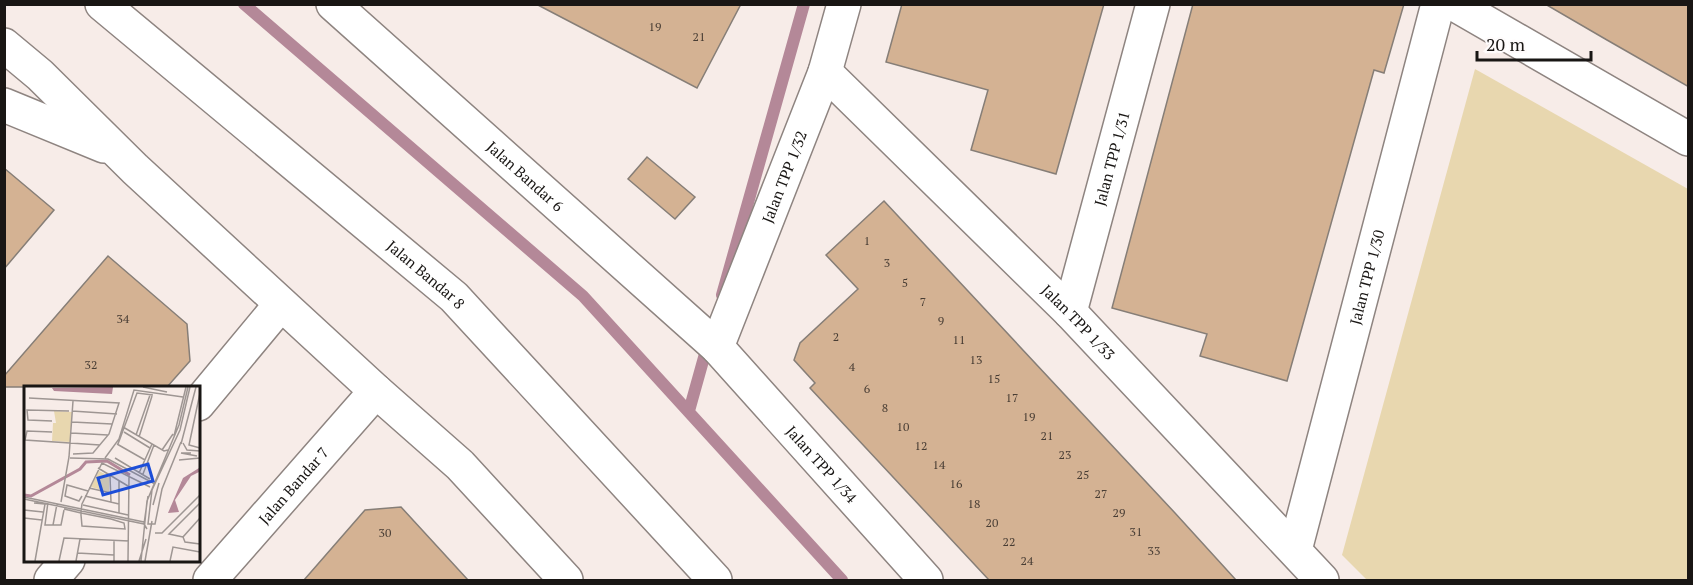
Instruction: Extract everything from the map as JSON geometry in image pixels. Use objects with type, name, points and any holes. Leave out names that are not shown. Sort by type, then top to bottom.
[{"type":"street","name":"Jalan Bandar 8","points":[[102,4],[454,297],[716,580]]},
{"type":"street","name":"Jalan Bandar 6","points":[[333,4],[717,347]]},
{"type":"street","name":"Jalan TPP 1/32","points":[[717,347],[825,72],[844,4]]},
{"type":"street","name":"Jalan TPP 1/31","points":[[1070,312],[1153,4]]},
{"type":"street","name":"Jalan TPP 1/30","points":[[1295,550],[1438,4]]},
{"type":"street","points":[[1454,4],[1689,139]]},
{"type":"street","points":[[4,45],[40,75],[119,153],[376,392],[460,465],[566,580]]},
{"type":"street","name":"Jalan TPP 1/33","points":[[825,72],[1070,312],[1322,580]]},
{"type":"street","points":[[4,105],[119,153]]},
{"type":"street","points":[[200,402],[281,304]]},
{"type":"street","name":"Jalan TPP 1/34","points":[[717,347],[926,580]]},
{"type":"street","name":"Jalan Bandar 7","points":[[210,580],[376,392]]},
{"type":"street","points":[[51,580],[67,561]]},
{"type":"shaded area","points":[[1475,69],[1688,189],[1688,580],[1367,580],[1342,555]]},
{"type":"building","points":[[536,4],[741,4],[697,88]]},
{"type":"building","points":[[902,4],[1104,4],[1056,174],[971,150],[988,90],[886,62]]},
{"type":"building","points":[[1193,4],[1404,4],[1384,73],[1374,70],[1287,381],[1200,356],[1207,334],[1112,308]]},
{"type":"building","points":[[1545,4],[1689,4],[1689,87],[1607,40]]},
{"type":"building","points":[[647,157],[695,197],[675,219],[628,179]]},
{"type":"building","points":[[4,168],[54,210],[4,269]]},
{"type":"building","points":[[884,201],[1236,580],[989,580],[810,388],[815,383],[794,360],[800,343],[858,289],[826,255]]},
{"type":"building","points":[[108,256],[187,324],[190,361],[168,386],[4,387],[4,376]]},
{"type":"building","points":[[401,507],[468,580],[304,580],[365,510]]},
{"type":"waterway","points":[[244,4],[583,296],[842,580]]},
{"type":"waterway","points":[[722,295],[804,4]]},
{"type":"waterway","points":[[689,411],[708,343]]}]
